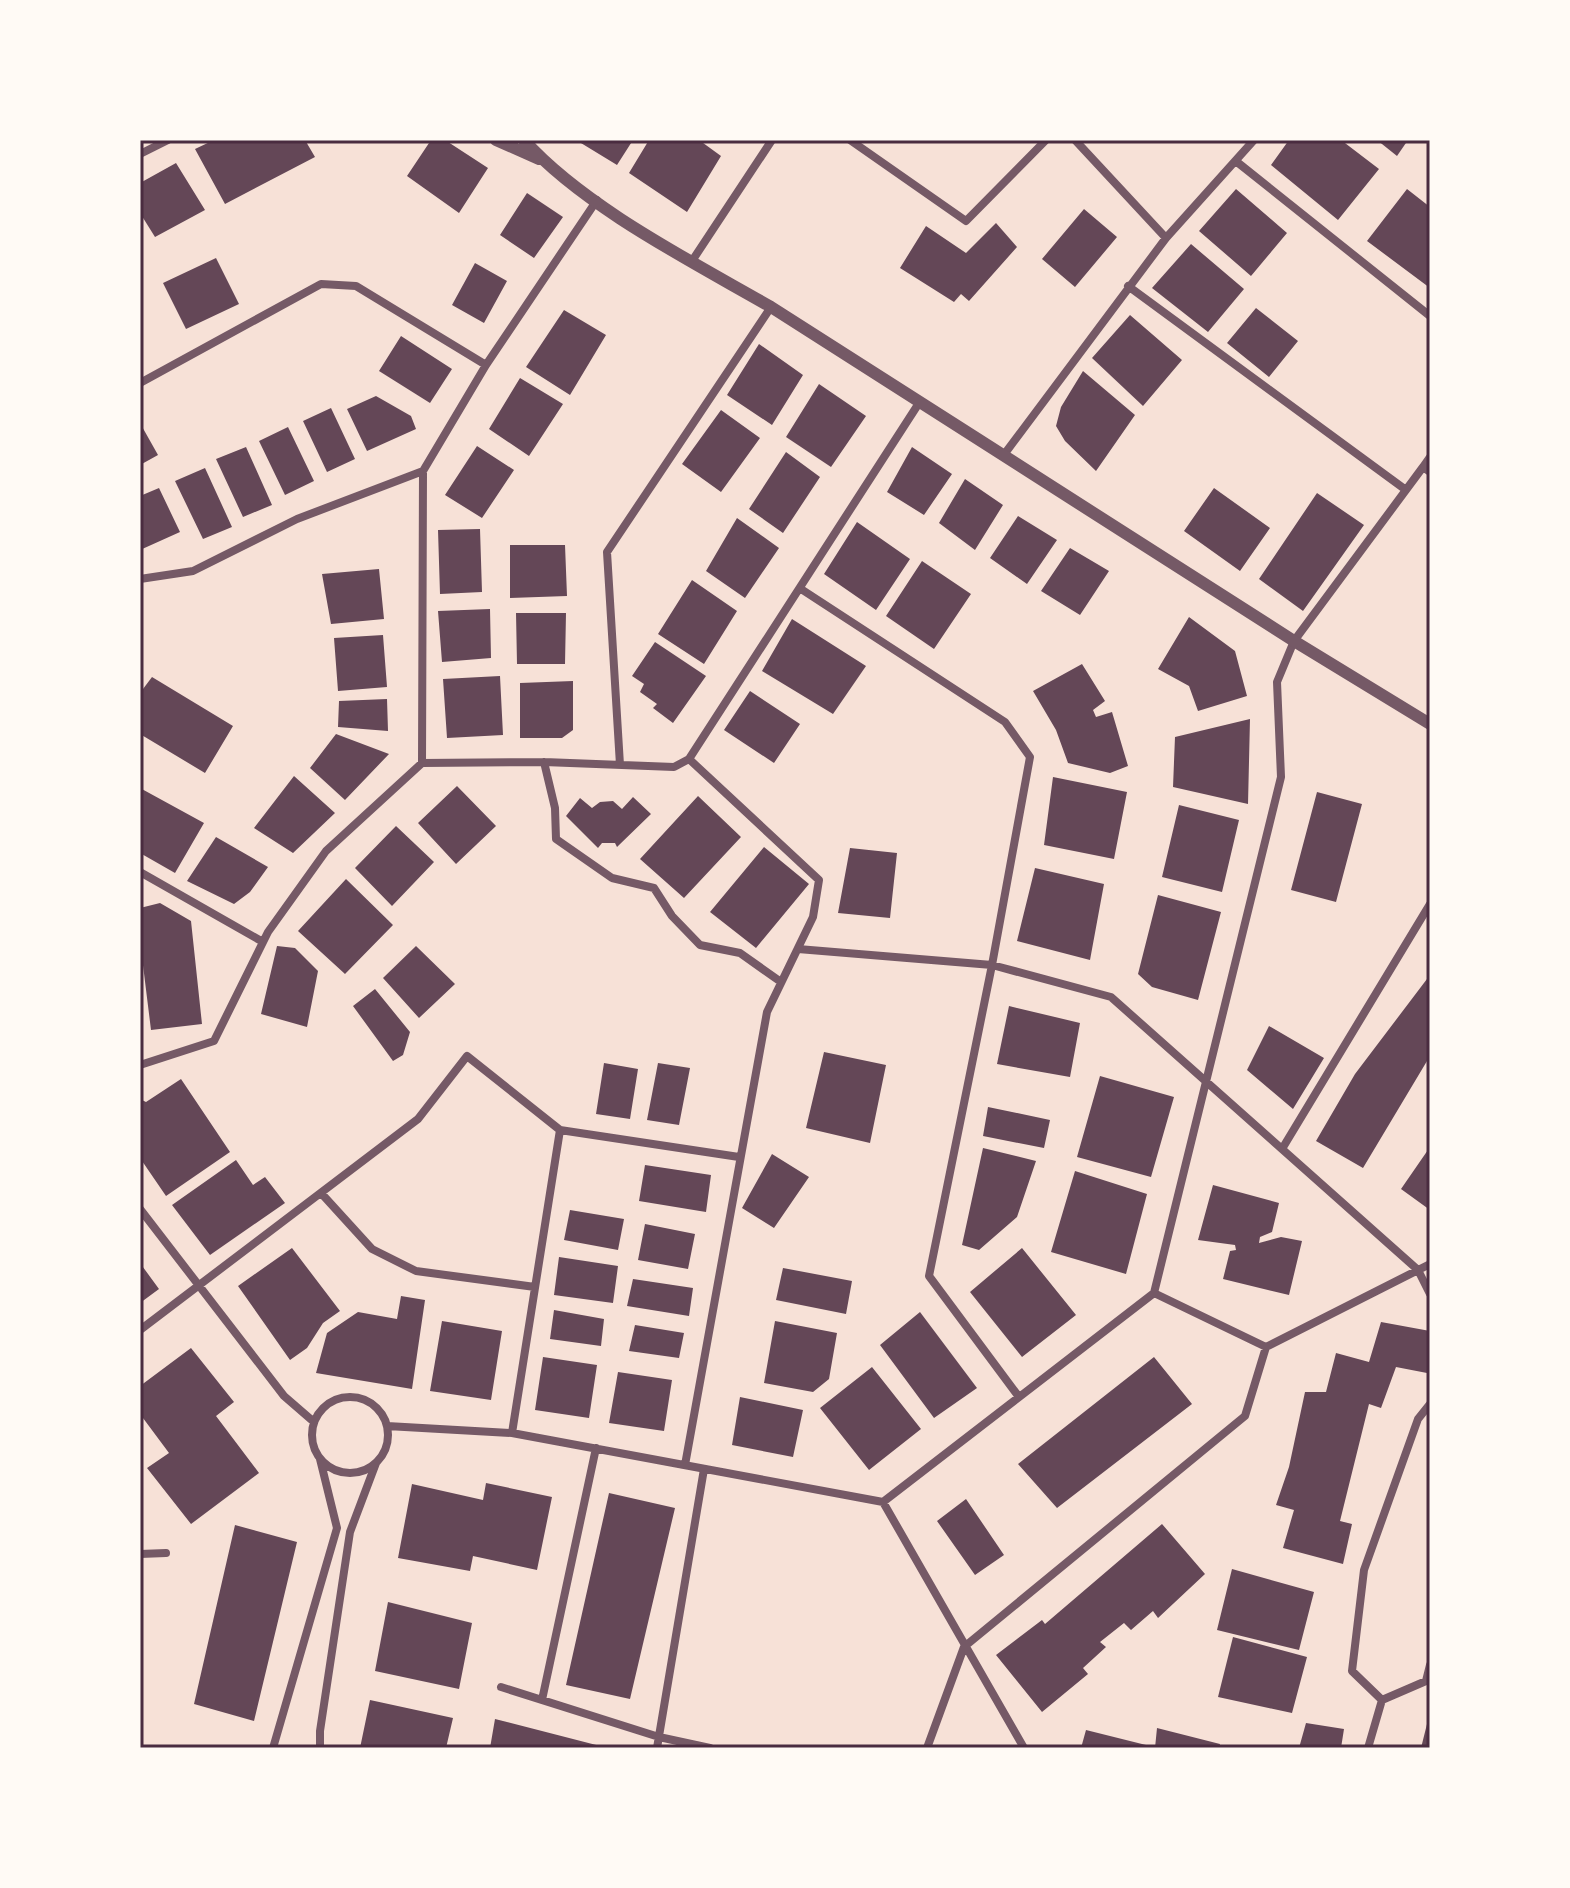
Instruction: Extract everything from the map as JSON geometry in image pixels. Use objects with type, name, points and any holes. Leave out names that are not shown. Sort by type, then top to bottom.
[{"type":"street","points":[[140,154],[168,140]]},
{"type":"street","points":[[496,140],[542,160]]},
{"type":"street","points":[[524,140],[542,160],[597,200],[1430,724]]},
{"type":"street","points":[[692,261],[772,140]]},
{"type":"street","points":[[850,140],[966,221],[1046,140]]},
{"type":"street","points":[[1075,140],[1166,238]]},
{"type":"street","points":[[1003,456],[1166,238],[1254,140]]},
{"type":"street","points":[[1237,162],[1430,316]]},
{"type":"street","points":[[422,763],[423,471],[486,365],[597,200]]},
{"type":"street","points":[[140,383],[321,284],[356,286],[486,365]]},
{"type":"street","points":[[1128,286],[1406,490]]},
{"type":"street","points":[[620,765],[607,552],[771,307]]},
{"type":"street","points":[[140,1065],[214,1041],[263,942],[326,851],[422,763],[544,762],[674,767],[689,759],[919,403]]},
{"type":"street","points":[[387,1426],[512,1433],[883,1502],[1154,1293],[1281,777],[1277,682],[1294,641],[1406,490],[1426,469],[1430,457]]},
{"type":"street","points":[[140,579],[193,571],[297,519],[423,471]]},
{"type":"street","points":[[801,589],[1005,722],[1030,757],[992,965],[929,1276],[1019,1397]]},
{"type":"street","points":[[685,1465],[767,1012],[813,917],[819,880],[689,759]]},
{"type":"street","points":[[544,762],[555,808],[556,839],[612,878],[654,888],[672,916],[700,945],[740,953],[781,982]]},
{"type":"street","points":[[140,872],[263,942]]},
{"type":"street","points":[[1282,1149],[1430,904]]},
{"type":"street","points":[[798,949],[992,965],[1111,997],[1418,1270],[1430,1294]]},
{"type":"street","points":[[140,1330],[418,1119],[467,1056],[560,1130],[739,1157]]},
{"type":"street","points":[[512,1433],[560,1130]]},
{"type":"street","points":[[321,1193],[372,1249],[416,1271],[535,1287]]},
{"type":"street","points":[[140,1209],[197,1288],[284,1396],[314,1422]]},
{"type":"street","points":[[927,1748],[964,1647],[1245,1416],[1266,1347],[1430,1264]]},
{"type":"street","points":[[1154,1293],[1266,1347]]},
{"type":"street","points":[[273,1748],[337,1528],[320,1459],[311,1437],[314,1422],[325,1405],[349,1396],[373,1404],[387,1426],[388,1439],[350,1532],[320,1748]]},
{"type":"street","points":[[1382,1700],[1352,1671],[1364,1570],[1418,1419],[1430,1404]]},
{"type":"street","points":[[542,1700],[596,1448]]},
{"type":"street","points":[[320,1459],[340,1472],[352,1473],[376,1463]]},
{"type":"street","points":[[657,1748],[704,1469]]},
{"type":"street","points":[[883,1502],[1024,1748]]},
{"type":"street","points":[[140,1554],[166,1553]]},
{"type":"street","points":[[1382,1700],[1426,1681],[1430,1665]]},
{"type":"street","points":[[501,1687],[659,1737],[710,1748]]},
{"type":"street","points":[[1368,1748],[1382,1700]]},
{"type":"building","points":[[214,140],[305,140],[315,157],[225,204],[195,149]]},
{"type":"building","points":[[431,140],[445,140],[488,168],[459,213],[407,176]]},
{"type":"building","points":[[576,140],[633,140],[617,165]]},
{"type":"building","points":[[649,140],[699,140],[721,156],[687,212],[629,173]]},
{"type":"building","points":[[1289,140],[1341,140],[1379,169],[1338,220],[1271,165]]},
{"type":"building","points":[[1377,140],[1408,140],[1397,156]]},
{"type":"building","points":[[176,163],[205,210],[155,237],[140,213],[140,183]]},
{"type":"building","points":[[1236,189],[1287,233],[1251,276],[1199,231]]},
{"type":"building","points":[[1407,189],[1430,207],[1430,288],[1367,241]]},
{"type":"building","points":[[527,193],[563,217],[534,258],[500,235]]},
{"type":"building","points":[[1084,209],[1117,237],[1075,287],[1042,259]]},
{"type":"building","points":[[996,223],[1017,247],[969,301],[961,294],[954,302],[900,268],[926,226],[966,253]]},
{"type":"building","points":[[1191,244],[1244,289],[1208,332],[1152,288]]},
{"type":"building","points":[[216,258],[239,304],[186,329],[163,283]]},
{"type":"building","points":[[475,263],[507,281],[484,323],[452,305]]},
{"type":"building","points":[[1256,308],[1298,341],[1269,377],[1227,343]]},
{"type":"building","points":[[564,310],[606,335],[570,395],[526,367]]},
{"type":"building","points":[[1130,315],[1182,360],[1143,406],[1092,358]]},
{"type":"building","points":[[401,336],[452,369],[430,403],[379,371]]},
{"type":"building","points":[[759,344],[803,375],[772,425],[727,395]]},
{"type":"building","points":[[1083,371],[1135,415],[1096,471],[1065,441],[1056,426],[1061,407]]},
{"type":"building","points":[[520,378],[563,404],[529,456],[489,429]]},
{"type":"building","points":[[819,384],[866,416],[831,467],[786,437]]},
{"type":"building","points":[[376,396],[411,416],[416,429],[367,451],[347,409]]},
{"type":"building","points":[[331,408],[355,459],[327,472],[303,421]]},
{"type":"building","points":[[721,410],[760,438],[721,492],[682,464]]},
{"type":"building","points":[[140,423],[158,455],[140,465]]},
{"type":"building","points":[[288,427],[314,481],[285,495],[259,441]]},
{"type":"building","points":[[477,446],[514,470],[482,518],[445,495]]},
{"type":"building","points":[[246,447],[272,505],[243,517],[216,459]]},
{"type":"building","points":[[912,447],[952,474],[924,515],[887,492]]},
{"type":"building","points":[[786,452],[820,477],[783,533],[749,509]]},
{"type":"building","points":[[205,468],[232,527],[203,539],[175,481]]},
{"type":"building","points":[[965,479],[1003,505],[975,550],[939,523]]},
{"type":"building","points":[[159,488],[180,532],[140,550],[140,496]]},
{"type":"building","points":[[1214,488],[1270,528],[1240,571],[1184,531]]},
{"type":"building","points":[[1317,493],[1364,525],[1303,611],[1259,579]]},
{"type":"building","points":[[1018,516],[1057,540],[1027,584],[990,558]]},
{"type":"building","points":[[737,518],[779,548],[745,598],[706,571]]},
{"type":"building","points":[[857,522],[910,559],[876,610],[824,574]]},
{"type":"building","points":[[480,529],[482,592],[440,594],[438,530]]},
{"type":"building","points":[[510,545],[565,545],[567,596],[510,598]]},
{"type":"building","points":[[1070,548],[1109,571],[1080,615],[1041,591]]},
{"type":"building","points":[[922,561],[971,594],[934,649],[886,616]]},
{"type":"building","points":[[379,569],[384,619],[331,624],[322,574]]},
{"type":"building","points":[[692,580],[737,611],[704,664],[658,634]]},
{"type":"building","points":[[490,609],[491,658],[442,662],[438,611]]},
{"type":"building","points":[[516,613],[566,613],[565,664],[517,664]]},
{"type":"building","points":[[1189,617],[1235,651],[1247,696],[1198,711],[1189,686],[1158,669]]},
{"type":"building","points":[[792,619],[866,666],[833,714],[762,671]]},
{"type":"building","points":[[383,635],[387,687],[338,691],[334,638]]},
{"type":"building","points":[[655,642],[706,676],[673,723],[653,708],[657,704],[640,692],[644,684],[632,676]]},
{"type":"building","points":[[1082,664],[1105,701],[1093,710],[1096,717],[1112,712],[1128,766],[1110,773],[1068,763],[1056,730],[1033,691]]},
{"type":"building","points":[[500,676],[503,735],[447,738],[443,679]]},
{"type":"building","points":[[152,677],[233,726],[205,773],[140,734],[140,693]]},
{"type":"building","points":[[573,681],[573,730],[562,738],[520,738],[520,683]]},
{"type":"building","points":[[750,691],[800,724],[774,763],[724,730]]},
{"type":"building","points":[[387,699],[388,731],[338,727],[339,701]]},
{"type":"building","points":[[1250,719],[1248,804],[1173,787],[1175,737]]},
{"type":"building","points":[[336,734],[389,754],[345,800],[310,768]]},
{"type":"building","points":[[294,776],[335,813],[293,853],[254,828]]},
{"type":"building","points":[[1053,777],[1127,792],[1114,859],[1044,845]]},
{"type":"building","points":[[457,786],[496,826],[456,864],[418,823]]},
{"type":"building","points":[[140,788],[204,823],[175,873],[140,853]]},
{"type":"building","points":[[1317,792],[1362,804],[1336,902],[1291,890]]},
{"type":"building","points":[[698,796],[741,837],[684,898],[640,859]]},
{"type":"building","points":[[633,797],[651,814],[617,847],[615,843],[602,843],[598,848],[566,816],[580,798],[592,808],[600,802],[613,801],[622,809]]},
{"type":"building","points":[[1179,805],[1239,820],[1222,892],[1162,877]]},
{"type":"building","points":[[396,826],[434,862],[392,906],[355,868]]},
{"type":"building","points":[[216,837],[268,867],[250,892],[234,904],[187,881]]},
{"type":"building","points":[[764,847],[809,884],[756,948],[710,912]]},
{"type":"building","points":[[850,848],[897,853],[890,918],[838,913]]},
{"type":"building","points":[[1035,868],[1104,884],[1090,960],[1017,941]]},
{"type":"building","points":[[346,879],[393,925],[345,974],[298,931]]},
{"type":"building","points":[[1158,895],[1221,912],[1198,1000],[1152,987],[1138,974]]},
{"type":"building","points":[[160,903],[191,921],[202,1024],[151,1030],[140,941],[140,908]]},
{"type":"building","points":[[277,946],[295,948],[318,971],[307,1027],[261,1014]]},
{"type":"building","points":[[416,946],[455,984],[419,1018],[383,978]]},
{"type":"building","points":[[1430,975],[1430,1056],[1363,1168],[1316,1141],[1355,1074]]},
{"type":"building","points":[[375,989],[410,1032],[403,1055],[393,1061],[353,1006]]},
{"type":"building","points":[[1009,1006],[1080,1023],[1070,1077],[997,1064]]},
{"type":"building","points":[[1269,1026],[1324,1058],[1293,1109],[1247,1070]]},
{"type":"building","points":[[824,1052],[886,1065],[870,1143],[806,1128]]},
{"type":"building","points":[[604,1063],[638,1069],[630,1119],[596,1114]]},
{"type":"building","points":[[658,1063],[690,1068],[679,1125],[647,1120]]},
{"type":"building","points":[[1100,1076],[1174,1097],[1151,1177],[1077,1157]]},
{"type":"building","points":[[181,1079],[230,1152],[166,1196],[140,1158],[140,1099],[146,1102]]},
{"type":"building","points":[[988,1107],[1050,1120],[1044,1148],[983,1136]]},
{"type":"building","points":[[1430,1147],[1430,1210],[1401,1189]]},
{"type":"building","points":[[983,1148],[1036,1161],[1017,1217],[979,1250],[962,1245]]},
{"type":"building","points":[[772,1154],[809,1177],[774,1228],[742,1208]]},
{"type":"building","points":[[236,1160],[253,1185],[265,1177],[285,1203],[210,1255],[172,1205]]},
{"type":"building","points":[[645,1165],[711,1175],[706,1212],[639,1201]]},
{"type":"building","points":[[1075,1171],[1147,1194],[1126,1274],[1051,1252]]},
{"type":"building","points":[[1213,1185],[1279,1203],[1272,1232],[1260,1237],[1259,1243],[1281,1237],[1302,1241],[1289,1295],[1223,1279],[1230,1251],[1236,1250],[1235,1245],[1198,1240]]},
{"type":"building","points":[[570,1210],[624,1219],[618,1250],[564,1240]]},
{"type":"building","points":[[645,1224],[695,1234],[688,1269],[638,1260]]},
{"type":"building","points":[[292,1248],[340,1311],[323,1323],[307,1348],[290,1360],[238,1286]]},
{"type":"building","points":[[1022,1248],[1076,1315],[1022,1357],[970,1292]]},
{"type":"building","points":[[559,1257],[618,1266],[613,1303],[554,1295]]},
{"type":"building","points":[[140,1263],[159,1289],[140,1303]]},
{"type":"building","points":[[783,1268],[852,1281],[846,1314],[776,1300]]},
{"type":"building","points":[[633,1279],[693,1288],[689,1316],[627,1306]]},
{"type":"building","points":[[401,1296],[425,1300],[412,1389],[316,1373],[327,1333],[358,1312],[397,1319]]},
{"type":"building","points":[[554,1310],[604,1319],[601,1346],[550,1339]]},
{"type":"building","points":[[920,1312],[977,1388],[934,1418],[880,1345]]},
{"type":"building","points":[[442,1321],[502,1331],[491,1400],[430,1391]]},
{"type":"building","points":[[775,1321],[837,1333],[829,1379],[813,1392],[764,1383]]},
{"type":"building","points":[[1381,1322],[1430,1331],[1427,1373],[1396,1367],[1381,1408],[1369,1404],[1340,1521],[1352,1524],[1343,1564],[1283,1548],[1294,1510],[1276,1505],[1289,1467],[1305,1392],[1326,1392],[1336,1353],[1369,1362]]},
{"type":"building","points":[[635,1325],[684,1333],[679,1358],[629,1351]]},
{"type":"building","points":[[191,1348],[234,1402],[216,1416],[259,1473],[191,1524],[147,1468],[169,1453],[140,1414],[140,1386]]},
{"type":"building","points":[[543,1357],[597,1365],[589,1418],[535,1410]]},
{"type":"building","points":[[1154,1357],[1192,1404],[1057,1508],[1018,1464]]},
{"type":"building","points":[[872,1367],[921,1429],[869,1470],[820,1408]]},
{"type":"building","points":[[618,1372],[672,1380],[664,1431],[609,1423]]},
{"type":"building","points":[[740,1397],[803,1410],[793,1457],[732,1445]]},
{"type":"building","points":[[486,1483],[552,1497],[537,1570],[473,1556],[470,1571],[398,1558],[412,1484],[483,1500]]},
{"type":"building","points":[[609,1493],[675,1508],[630,1699],[566,1685]]},
{"type":"building","points":[[966,1499],[1004,1555],[975,1575],[937,1521]]},
{"type":"building","points":[[1162,1524],[1205,1574],[1158,1618],[1153,1611],[1131,1630],[1124,1623],[1100,1642],[1106,1647],[1083,1668],[1088,1674],[1042,1712],[996,1655],[1042,1620],[1045,1624]]},
{"type":"building","points":[[235,1525],[297,1542],[254,1721],[194,1704]]},
{"type":"building","points":[[1232,1569],[1314,1592],[1299,1650],[1217,1630]]},
{"type":"building","points":[[388,1602],[472,1623],[459,1689],[375,1671]]},
{"type":"building","points":[[1233,1637],[1307,1657],[1292,1713],[1218,1697]]},
{"type":"building","points":[[370,1700],[453,1718],[446,1748],[360,1748]]},
{"type":"building","points":[[1429,1716],[1430,1748],[1421,1748]]},
{"type":"building","points":[[495,1719],[604,1747],[604,1748],[490,1748]]},
{"type":"building","points":[[1306,1723],[1344,1729],[1341,1748],[1299,1748]]},
{"type":"building","points":[[1157,1728],[1220,1744],[1219,1748],[1155,1748]]},
{"type":"building","points":[[1086,1730],[1154,1747],[1154,1748],[1081,1748]]}]
